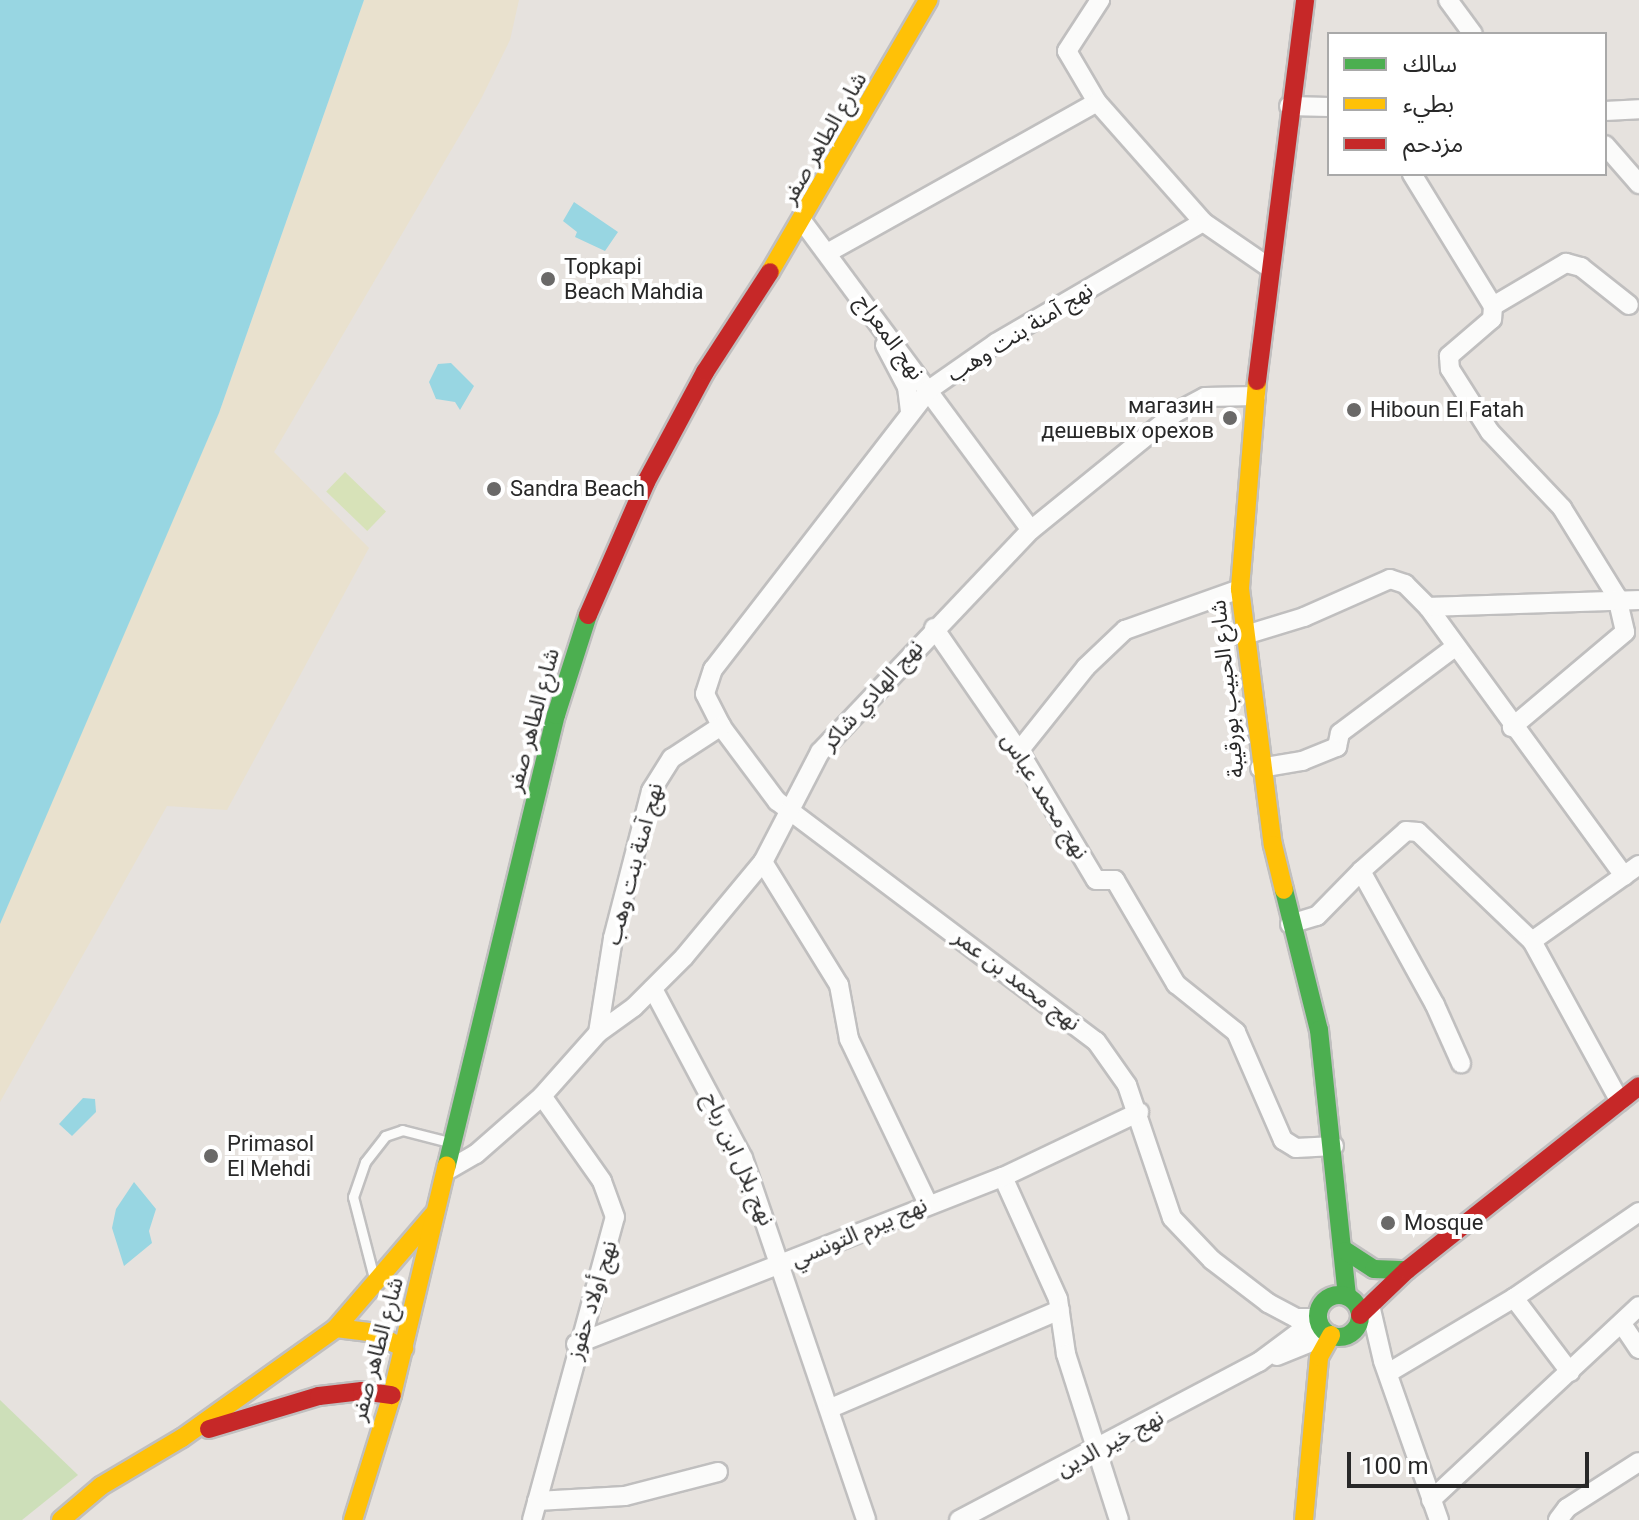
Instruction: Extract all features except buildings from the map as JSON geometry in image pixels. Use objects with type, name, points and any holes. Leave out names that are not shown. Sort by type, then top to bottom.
[{"type":"main road","name":"شارع الطاهر صفر","points":[[353,1520],[404,1348],[556,715],[610,555],[705,372],[803,222],[928,0]]},
{"type":"main road","name":"شارع الحبيب بورقيبة","points":[[1305,0],[1270,268],[1240,589],[1242,636],[1260,768],[1290,924],[1319,1030],[1334,1146],[1338,1224],[1325,1300]]},
{"type":"main road","points":[[1407,1270],[1348,1297],[1325,1300],[1318,1318],[1330,1335],[1349,1335],[1365,1310],[1407,1270],[1639,1086]]},
{"type":"main road","points":[[61,1520],[101,1486],[182,1438],[336,1328],[376,1285],[437,1209]]},
{"type":"main road","name":"شارع الحبيب بورقيبة","points":[[1338,1224],[1346,1251],[1348,1297]]},
{"type":"main road","points":[[1346,1251],[1374,1269],[1407,1270]]},
{"type":"main road","points":[[1348,1297],[1365,1310]]},
{"type":"main road","points":[[336,1328],[371,1332],[404,1348]]},
{"type":"main road","points":[[1304,1520],[1308,1347]]},
{"type":"main road","points":[[182,1438],[319,1396],[362,1391],[392,1395]]},
{"type":"street","points":[[1100,0],[1067,51],[1097,102],[1203,222],[1270,268]]},
{"type":"street","points":[[1448,0],[1472,32]]},
{"type":"street","points":[[829,252],[1097,102]]},
{"type":"street","points":[[1289,106],[1327,107]]},
{"type":"street","points":[[1607,111],[1639,109]]},
{"type":"street","points":[[1607,147],[1639,184]]},
{"type":"street","points":[[1413,176],[1493,306],[1492,319],[1449,356],[1450,369],[1490,432],[1562,508],[1617,597],[1625,632],[1512,727]]},
{"type":"street","name":"نهج المعراج","points":[[803,222],[829,252],[1031,530]]},
{"type":"street","name":"نهج آمنة بنت وهب","points":[[705,694],[713,669],[929,390],[996,343],[1203,222]]},
{"type":"street","points":[[1493,306],[1566,263],[1581,267],[1629,305]]},
{"type":"street","points":[[852,284],[907,387],[910,412]]},
{"type":"street","name":"نهج الهادي شاكر","points":[[448,1170],[476,1154],[542,1096],[598,1033],[653,989],[763,862],[820,752],[934,628],[1031,530],[1175,413],[1205,397],[1256,396]]},
{"type":"street","points":[[1242,636],[1304,617],[1390,579],[1405,584],[1428,607],[1512,727],[1632,870],[1532,941]]},
{"type":"street","points":[[1019,751],[1086,667],[1125,630],[1179,606],[1240,589]]},
{"type":"street","points":[[1428,607],[1617,597],[1639,600]]},
{"type":"street","name":"نهج محمد عباس","points":[[934,628],[1019,751],[1096,880],[1115,880],[1176,984],[1236,1032],[1283,1140],[1296,1148],[1334,1146]]},
{"type":"street","points":[[1260,768],[1302,761],[1337,747],[1340,733],[1455,647]]},
{"type":"street","name":"نهج محمد بن عمر","points":[[705,694],[721,726],[791,813],[1066,1014],[1115,1065],[1139,1112],[1155,1178],[1172,1218],[1212,1260],[1268,1303],[1296,1318],[1318,1318]]},
{"type":"street","name":"نهج آمنة بنت وهب","points":[[598,1033],[613,938],[651,791],[672,758],[721,726]]},
{"type":"street","points":[[1290,924],[1317,916],[1406,831],[1414,830],[1532,941],[1620,1102]]},
{"type":"street","points":[[763,862],[839,985],[849,1039],[927,1202]]},
{"type":"street","points":[[1361,871],[1461,1063]]},
{"type":"street","name":"نهج بلال ابن رباح","points":[[653,989],[743,1158],[831,1408],[866,1520]]},
{"type":"street","name":"نهج أولاد حفوز","points":[[532,1520],[576,1344],[615,1217],[602,1181],[542,1096]]},
{"type":"street","name":"نهج بيرم التونسي","points":[[576,1344],[782,1264],[927,1202],[1003,1177],[1139,1112]]},
{"type":"street","points":[[1003,1177],[1060,1310],[1066,1354],[1095,1453],[1119,1520]]},
{"type":"street","points":[[1388,1373],[1514,1298],[1639,1212]]},
{"type":"street","points":[[1514,1298],[1570,1372]]},
{"type":"street","points":[[1268,1303],[1308,1347]]},
{"type":"street","points":[[1431,1500],[1639,1306]]},
{"type":"street","points":[[831,1408],[1060,1310]]},
{"type":"street","points":[[1365,1310],[1439,1520]]},
{"type":"street","name":"نهج خير الدين","points":[[1308,1347],[1318,1318]]},
{"type":"street","points":[[1622,1324],[1639,1349]]},
{"type":"street","name":"نهج خير الدين","points":[[959,1520],[1095,1453],[1259,1362],[1308,1347],[1330,1335]]},
{"type":"street","points":[[1558,1520],[1567,1508],[1639,1462]]},
{"type":"street","points":[[537,1501],[625,1496],[718,1472]]},
{"type":"lane","points":[[376,1285],[353,1206],[365,1162],[385,1136],[402,1130],[454,1143]]},
{"type":"green space","points":[[345,472],[386,512],[367,531],[326,491]]},
{"type":"green space","points":[[0,1400],[78,1475],[22,1520],[0,1520]]},
{"type":"sand","points":[[364,0],[519,0],[510,40],[480,101],[274,452],[369,548],[227,810],[167,806],[0,1102],[0,924],[9,893],[219,413]]},
{"type":"water","points":[[0,0],[364,0],[219,413],[0,924]]},
{"type":"water","points":[[574,202],[618,232],[605,251],[575,237],[577,232],[563,221]]},
{"type":"water","points":[[451,363],[474,386],[460,410],[455,402],[436,399],[429,382],[438,364]]},
{"type":"water","points":[[83,1098],[95,1099],[96,1112],[72,1136],[59,1124]]},
{"type":"water","points":[[134,1182],[156,1209],[149,1231],[152,1243],[124,1266],[112,1228],[116,1209]]},
{"type":"traffic: fast","points":[[447,1165],[556,715],[588,615]]},
{"type":"traffic: fast","points":[[1284,890],[1319,1030],[1347,1296]]},
{"type":"traffic: fast","points":[[1346,1251],[1374,1269],[1407,1270]]},
{"type":"traffic: fast","points":[[1339,1295],[1354,1301],[1360,1316],[1354,1331],[1339,1337],[1324,1331],[1318,1316],[1324,1301],[1339,1295]]},
{"type":"traffic: slow","points":[[770,272],[928,0]]},
{"type":"traffic: slow","points":[[1257,381],[1240,589],[1273,845],[1284,890]]},
{"type":"traffic: slow","points":[[353,1520],[392,1395],[447,1165]]},
{"type":"traffic: slow","points":[[61,1520],[101,1486],[182,1438],[336,1328],[433,1215]]},
{"type":"traffic: slow","points":[[336,1328],[371,1332],[404,1348]]},
{"type":"traffic: slow","points":[[1304,1520],[1319,1357],[1331,1335]]},
{"type":"traffic: jam","points":[[1257,381],[1305,0]]},
{"type":"traffic: jam","points":[[588,615],[646,482],[705,372],[770,272]]},
{"type":"traffic: jam","points":[[1360,1315],[1407,1270],[1639,1086]]},
{"type":"traffic: jam","points":[[209,1429],[319,1396],[362,1391],[392,1395]]},
{"type":"place","name":"Topkapi Beach Mahdia","points":[[548,279]]},
{"type":"place","name":"Hiboun El Fatah","points":[[1354,410]]},
{"type":"place","name":"магазин дешевых орехов","points":[[1230,418]]},
{"type":"place","name":"Sandra Beach","points":[[494,489]]},
{"type":"place","name":"Primasol El Mehdi","points":[[211,1156]]},
{"type":"place","name":"Mosque","points":[[1388,1223]]}]
